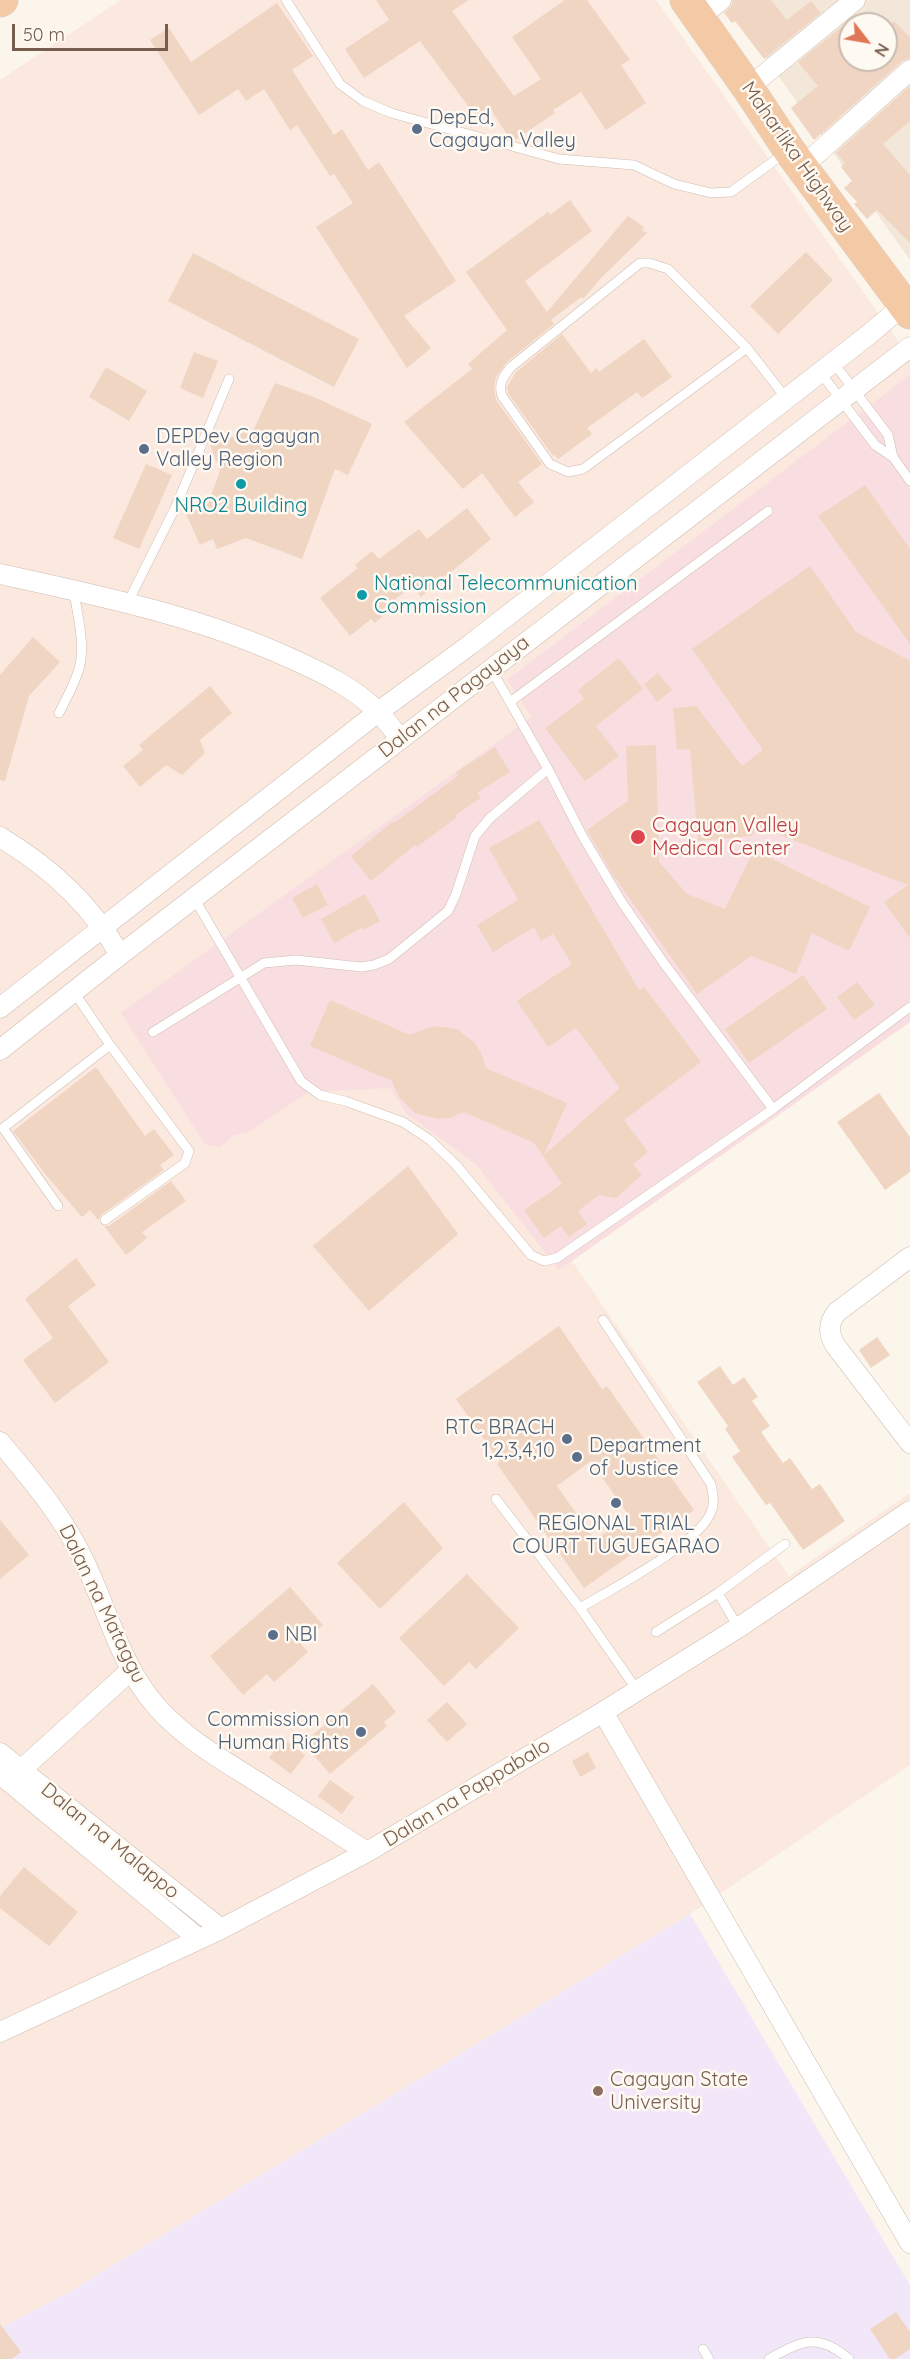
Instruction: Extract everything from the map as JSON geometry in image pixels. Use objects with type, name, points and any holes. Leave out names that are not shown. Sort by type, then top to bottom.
[{"type":"highway","name":"Maharlika Highway","points":[[702,6],[748,88],[795,159],[907,309]]},
{"type":"street","points":[[748,88],[855,0]]},
{"type":"street","points":[[795,159],[910,70]]},
{"type":"street","name":"Dalan na Pagayaya","points":[[0,1008],[378,712],[471,644],[826,367],[907,309]]},
{"type":"street","name":"Dalan na Pagayaya","points":[[0,1050],[120,955],[910,347]]},
{"type":"street","points":[[0,574],[128,602],[210,625],[270,649],[354,691],[378,712],[400,739]]},
{"type":"street","points":[[0,837],[40,862],[76,896],[104,927],[120,955]]},
{"type":"street","points":[[910,1257],[837,1312],[831,1319],[829,1328],[835,1345],[910,1443]]},
{"type":"street","name":"Dalan na Mataggu","points":[[0,1442],[41,1492],[64,1525],[84,1560],[106,1617],[131,1670],[149,1698],[178,1726],[212,1753],[367,1852]]},
{"type":"street","name":"Dalan na Pappabalo","points":[[0,2032],[221,1929],[367,1852],[603,1712],[738,1627],[910,1511]]},
{"type":"street","points":[[8,1780],[131,1670]]},
{"type":"street","points":[[603,1712],[910,2243]]},
{"type":"street","name":"Dalan na Malappo","points":[[0,1753],[8,1780],[199,1939]]},
{"type":"street","name":"Dalan na Malappo","points":[[8,1780],[221,1929]]},
{"type":"lane","points":[[286,0],[340,84],[363,101],[391,113],[559,159],[634,165],[674,184],[711,193],[731,192],[795,159]]},
{"type":"lane","points":[[747,348],[583,469],[568,472],[550,464],[502,396],[499,386],[511,367],[640,263],[649,263],[668,269],[747,348],[786,398]]},
{"type":"lane","points":[[826,367],[848,395],[888,435],[893,457]]},
{"type":"lane","points":[[826,367],[848,395],[875,445],[893,457],[910,481]]},
{"type":"lane","points":[[128,602],[176,506],[230,380]]},
{"type":"lane","points":[[510,702],[768,511]]},
{"type":"lane","points":[[59,713],[74,685],[80,663],[81,640],[74,591]]},
{"type":"lane","points":[[491,669],[548,769],[583,837],[621,901],[663,962],[773,1109]]},
{"type":"lane","points":[[153,1032],[264,963],[296,960],[362,967],[389,960],[448,911],[456,894],[474,836],[490,818],[548,769]]},
{"type":"lane","points":[[194,898],[301,1081],[320,1095],[345,1101],[403,1122],[430,1140],[456,1165],[531,1255],[544,1261],[557,1258],[773,1109],[910,1006]]},
{"type":"lane","points":[[74,992],[189,1152],[185,1163],[105,1220]]},
{"type":"lane","points":[[58,1206],[3,1128],[110,1045]]},
{"type":"lane","points":[[580,1608],[674,1551],[700,1529],[711,1513],[714,1499],[711,1485],[603,1320]]},
{"type":"lane","points":[[496,1498],[580,1608],[637,1690]]},
{"type":"lane","points":[[656,1632],[718,1593],[785,1544]]},
{"type":"lane","points":[[718,1593],[738,1627]]},
{"type":"lane","points":[[769,2359],[814,2340],[836,2348],[849,2359]]},
{"type":"lane","points":[[703,2349],[709,2359]]},
{"type":"shaded area","points":[[121,0],[656,0],[910,358],[910,1022],[572,1261],[789,1576],[910,1493],[910,1765],[690,1914],[69,2292],[0,2328],[0,80]]},
{"type":"shaded area","points":[[724,0],[910,0],[910,260]]},
{"type":"shaded area","name":"Cagayan Valley Medical Center","points":[[910,375],[910,1022],[559,1270],[476,1164],[408,1115],[390,1088],[309,1092],[247,1133],[234,1135],[220,1147],[205,1144],[121,1013],[532,717],[507,680]]},
{"type":"shaded area","name":"Cagayan State University","points":[[690,1914],[910,2285],[910,2359],[0,2359],[0,2328],[69,2292]]},
{"type":"building","points":[[376,0],[469,0],[452,11],[514,96],[541,79],[512,37],[565,0],[587,0],[630,60],[621,65],[646,103],[606,130],[581,92],[553,110],[555,113],[515,140],[510,139],[490,108],[477,118],[420,41],[364,78],[345,49],[389,20]]},
{"type":"building","points":[[733,0],[771,0],[787,20],[811,1],[821,13],[764,59],[735,21],[732,23],[724,13],[732,5]]},
{"type":"building","points":[[277,3],[313,56],[292,70],[334,135],[342,129],[368,170],[379,162],[456,281],[404,316],[431,348],[407,368],[316,227],[353,203],[334,174],[330,176],[297,125],[290,130],[264,89],[246,101],[238,89],[199,115],[150,40],[169,28],[191,62]]},
{"type":"building","points":[[898,25],[910,37],[910,58],[898,65]]},
{"type":"building","points":[[838,30],[838,72],[890,72],[814,140],[791,108],[818,86],[798,62]]},
{"type":"building","points":[[910,86],[910,121],[883,144],[910,175],[910,243],[877,210],[867,219],[854,204],[857,202],[844,188],[852,181],[841,167],[845,163],[836,153]]},
{"type":"building","points":[[570,200],[592,231],[525,281],[547,312],[628,216],[644,227],[642,230],[647,233],[583,299],[581,297],[551,320],[554,324],[507,362],[496,377],[494,388],[496,400],[542,464],[518,482],[534,502],[515,517],[482,473],[463,489],[404,422],[472,369],[468,364],[507,330],[466,272],[548,212],[550,215]]},
{"type":"building","points":[[806,252],[833,280],[778,334],[750,306]]},
{"type":"building","points":[[193,253],[359,339],[334,387],[168,301]]},
{"type":"building","points":[[562,334],[591,373],[597,368],[599,372],[644,339],[672,377],[642,398],[637,392],[587,428],[592,434],[558,459],[555,455],[553,456],[508,393],[507,387],[516,372]]},
{"type":"building","points":[[194,352],[218,361],[203,398],[180,388]]},
{"type":"building","points":[[106,367],[147,391],[129,421],[89,397]]},
{"type":"building","points":[[275,383],[314,397],[372,424],[348,475],[335,469],[302,559],[246,538],[217,549],[213,539],[200,545],[186,514],[208,504],[220,471],[210,445],[254,429]]},
{"type":"building","points":[[146,464],[172,475],[139,549],[113,538]]},
{"type":"building","points":[[865,485],[910,549],[910,644],[818,516]]},
{"type":"building","points":[[467,508],[491,539],[421,597],[412,586],[383,609],[386,613],[375,623],[371,619],[350,636],[320,598],[358,568],[355,565],[372,551],[379,559],[419,529],[427,539]]},
{"type":"building","points":[[810,566],[856,632],[910,661],[910,938],[884,902],[908,885],[757,826],[752,836],[698,841],[690,749],[677,750],[673,708],[696,706],[742,766],[763,750],[692,649]]},
{"type":"building","points":[[33,637],[60,662],[29,696],[5,781],[0,780],[0,675]]},
{"type":"building","points":[[619,658],[643,689],[596,726],[619,756],[585,781],[545,728],[584,699],[578,690]]},
{"type":"building","points":[[658,673],[672,690],[657,702],[644,684]]},
{"type":"building","points":[[210,686],[232,713],[200,740],[205,753],[182,775],[166,765],[140,787],[123,766],[143,750],[139,745]]},
{"type":"building","points":[[656,745],[659,862],[687,894],[725,909],[754,850],[870,907],[849,951],[812,933],[796,974],[751,956],[697,994],[611,872],[587,830],[628,801],[626,746]]},
{"type":"building","points":[[495,747],[510,772],[477,793],[481,798],[455,815],[457,817],[417,847],[415,845],[371,881],[351,856],[392,822],[394,823],[458,776],[456,772]]},
{"type":"building","points":[[539,820],[639,990],[644,987],[701,1062],[624,1120],[648,1152],[633,1164],[642,1175],[616,1198],[599,1195],[578,1211],[587,1224],[569,1237],[561,1226],[544,1238],[524,1210],[562,1184],[534,1143],[464,1112],[449,1118],[438,1119],[415,1113],[399,1097],[392,1081],[310,1046],[330,1000],[410,1035],[434,1026],[457,1029],[475,1043],[486,1068],[567,1103],[544,1155],[620,1088],[576,1028],[548,1047],[517,1001],[572,964],[553,934],[541,941],[534,927],[493,952],[477,925],[518,900],[489,848]]},
{"type":"building","points":[[317,884],[328,905],[303,918],[292,898]]},
{"type":"building","points":[[365,894],[380,921],[364,930],[363,927],[334,943],[321,919]]},
{"type":"building","points":[[803,975],[827,1009],[749,1063],[725,1029]]},
{"type":"building","points":[[857,982],[875,1005],[854,1020],[837,997]]},
{"type":"building","points":[[96,1067],[145,1136],[154,1129],[174,1155],[160,1165],[164,1170],[101,1215],[98,1220],[90,1210],[82,1217],[13,1131]]},
{"type":"building","points":[[879,1093],[910,1137],[910,1172],[885,1190],[837,1122]]},
{"type":"building","points":[[408,1166],[458,1234],[369,1311],[313,1246]]},
{"type":"building","points":[[171,1181],[186,1201],[142,1232],[147,1238],[126,1255],[104,1226],[109,1226]]},
{"type":"building","points":[[76,1258],[96,1285],[68,1306],[109,1362],[55,1403],[23,1360],[53,1338],[25,1299]]},
{"type":"building","name":"Department of Justice","points":[[559,1326],[602,1389],[607,1386],[694,1510],[584,1588],[497,1464],[500,1462],[456,1399]],"holes":[[[591,1461],[629,1516],[595,1540],[557,1486]]]},
{"type":"building","points":[[877,1337],[890,1355],[871,1368],[859,1350]]},
{"type":"building","points":[[720,1366],[733,1385],[744,1377],[758,1397],[752,1401],[770,1426],[761,1432],[783,1463],[790,1458],[812,1489],[820,1484],[845,1521],[803,1550],[770,1503],[766,1505],[732,1457],[740,1451],[725,1429],[728,1426],[697,1382]]},
{"type":"building","points":[[404,1502],[443,1548],[380,1609],[337,1563]]},
{"type":"building","points":[[0,1520],[29,1555],[0,1579]]},
{"type":"building","points":[[467,1574],[519,1628],[476,1669],[469,1662],[444,1686],[399,1638]]},
{"type":"building","name":"NBI","points":[[290,1587],[323,1625],[301,1644],[308,1652],[274,1682],[267,1674],[243,1695],[210,1656]]},
{"type":"building","points":[[373,1684],[396,1712],[384,1722],[387,1726],[330,1774],[303,1743]]},
{"type":"building","points":[[447,1702],[467,1724],[447,1742],[427,1720]]},
{"type":"building","points":[[283,1739],[305,1755],[291,1774],[269,1758]]},
{"type":"building","points":[[588,1752],[596,1768],[580,1777],[572,1761]]},
{"type":"building","points":[[330,1780],[354,1797],[342,1814],[318,1796]]},
{"type":"building","points":[[24,1867],[78,1912],[49,1946],[0,1908],[0,1896]]},
{"type":"building","points":[[896,2312],[910,2332],[910,2349],[895,2359],[890,2359],[870,2329]]},
{"type":"building","points":[[0,2324],[21,2352],[12,2359],[0,2359]]},
{"type":"place","name":"DepEd, Cagayan Valley","points":[[417,129]]},
{"type":"place","name":"DEPDev Cagayan Valley Region","points":[[144,449]]},
{"type":"place","name":"NRO2 Building","points":[[241,484]]},
{"type":"place","name":"National Telecommunication Commission","points":[[362,595]]},
{"type":"place","name":"Cagayan Valley Medical Center","points":[[638,837]]},
{"type":"place","name":"RTC BRACH 1,2,3,4,10","points":[[567,1439]]},
{"type":"place","name":"Department of Justice","points":[[577,1457]]},
{"type":"place","name":"REGIONAL TRIAL COURT TUGUEGARAO","points":[[616,1503]]},
{"type":"place","name":"NBI","points":[[273,1635]]},
{"type":"place","name":"Commission on Human Rights","points":[[361,1732]]},
{"type":"place","name":"Cagayan State University","points":[[598,2091]]}]
